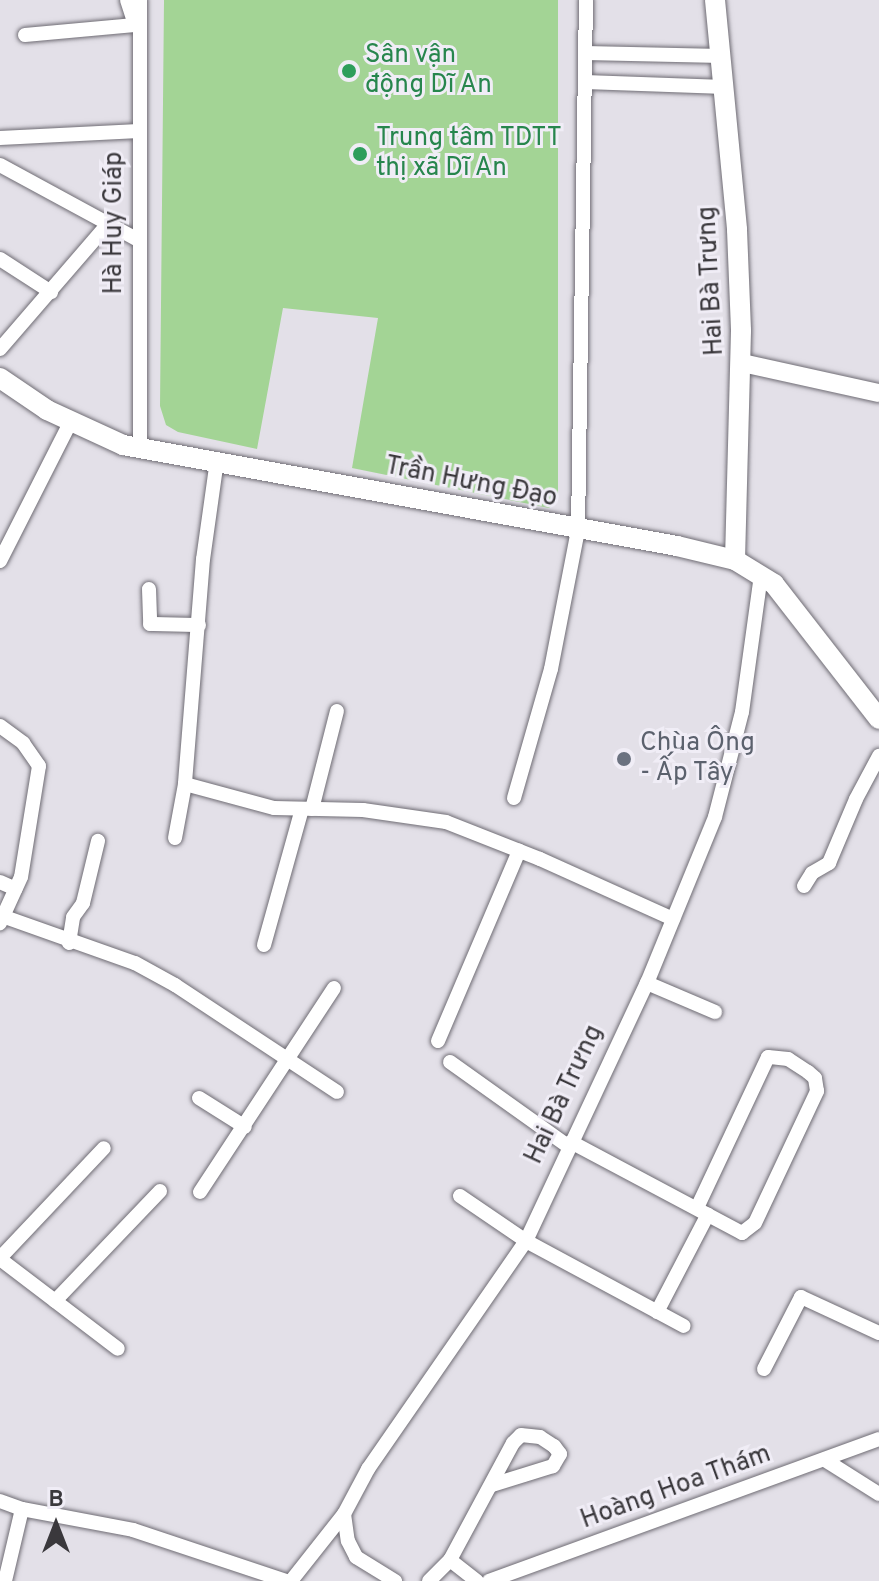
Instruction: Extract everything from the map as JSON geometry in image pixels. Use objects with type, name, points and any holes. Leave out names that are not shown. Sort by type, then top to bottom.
[{"type":"main road","name":"Hai Bà Trưng","points":[[715,0],[737,230],[742,363],[735,560]]},
{"type":"main road","name":"Trần Hưng Đạo","points":[[0,378],[70,423],[140,449],[217,460],[735,560],[774,584],[879,719]]},
{"type":"street","name":"Hà Huy Giáp","points":[[127,0],[137,31],[140,449]]},
{"type":"street","points":[[25,35],[137,31],[140,0]]},
{"type":"street","points":[[514,798],[551,669],[578,530],[586,0]]},
{"type":"street","points":[[585,53],[722,56]]},
{"type":"street","points":[[585,82],[725,87]]},
{"type":"street","points":[[0,138],[139,131]]},
{"type":"street","points":[[0,165],[138,240]]},
{"type":"street","points":[[0,349],[108,224]]},
{"type":"street","points":[[0,259],[51,292]]},
{"type":"street","points":[[742,363],[879,393]]},
{"type":"street","points":[[0,561],[70,423]]},
{"type":"street","points":[[175,838],[185,784],[217,460]]},
{"type":"street","name":"Hai Bà Trưng","points":[[289,1581],[344,1514],[368,1469],[526,1241],[647,983],[715,817],[738,727],[761,575]]},
{"type":"street","points":[[149,589],[147,617],[150,624],[199,625]]},
{"type":"street","points":[[264,945],[337,711]]},
{"type":"street","points":[[0,726],[23,743],[39,766],[32,822],[16,889],[1,920],[135,963],[337,1092]]},
{"type":"street","points":[[804,886],[812,873],[829,863],[856,799],[879,756]]},
{"type":"street","points":[[185,784],[274,808],[363,810],[436,820],[519,851],[673,919]]},
{"type":"street","points":[[69,943],[73,917],[83,903],[98,841]]},
{"type":"street","points":[[438,1041],[519,851]]},
{"type":"street","points":[[0,882],[16,889]]},
{"type":"street","points":[[647,983],[715,1012]]},
{"type":"street","points":[[200,1192],[334,988]]},
{"type":"street","points":[[450,1062],[570,1144],[702,1211],[742,1233],[755,1223],[817,1091],[815,1078],[788,1059],[772,1056],[765,1062],[702,1211],[657,1312]]},
{"type":"street","points":[[199,1098],[245,1127]]},
{"type":"street","points":[[104,1148],[0,1258],[118,1349]]},
{"type":"street","points":[[55,1301],[160,1191]]},
{"type":"street","points":[[460,1196],[526,1241],[684,1326]]},
{"type":"street","points":[[764,1369],[801,1297],[879,1333]]},
{"type":"street","points":[[429,1581],[450,1560],[492,1485],[521,1435],[540,1437],[560,1454],[553,1466],[492,1485]]},
{"type":"street","name":"Hoàng Hoa Thám","points":[[489,1581],[879,1439]]},
{"type":"street","points":[[825,1460],[879,1494]]},
{"type":"street","points":[[0,1501],[22,1509],[133,1530],[289,1581]]},
{"type":"street","points":[[5,1581],[22,1509]]},
{"type":"street","points":[[344,1514],[348,1541],[356,1557],[395,1581]]},
{"type":"street","points":[[450,1560],[477,1581]]},
{"type":"green space","name":"Trung tâm TDTT thị xã Dĩ An","points":[[164,0],[558,0],[558,500],[549,508],[352,468],[378,318],[283,308],[257,449],[178,432],[166,425],[160,406]]},
{"type":"place","name":"Sân vận động Dĩ An","points":[[349,71]]},
{"type":"place","name":"Trung tâm TDTT thị xã Dĩ An","points":[[360,154]]},
{"type":"place","name":"Chùa Ông - Ấp Tây","points":[[624,759]]}]
